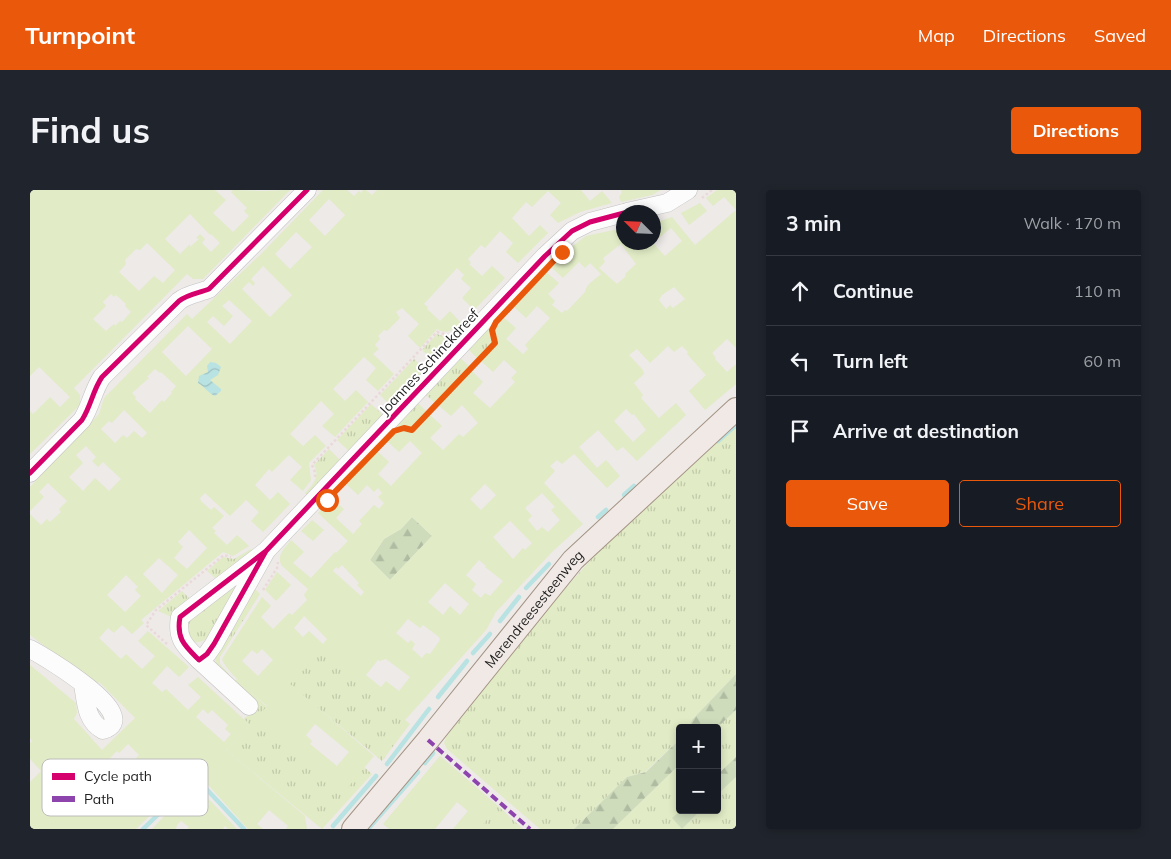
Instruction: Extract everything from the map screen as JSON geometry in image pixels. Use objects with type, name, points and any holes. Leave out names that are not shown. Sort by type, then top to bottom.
[{"type":"main road","name":"Merendreesesteenweg","points":[[353,829],[428,740],[573,560],[736,409]]},
{"type":"street","points":[[30,473],[82,420],[88,410],[96,386],[102,377],[179,301],[187,295],[198,294],[209,289],[307,190]]},
{"type":"street","name":"Joannes Schinckdreef","points":[[659,205],[667,203],[688,190]]},
{"type":"street","name":"Joannes Schinckdreef","points":[[199,660],[207,654],[214,644],[272,554],[552,250],[572,231],[590,222],[616,215]]},
{"type":"street","name":"Joannes Schinckdreef","points":[[249,706],[182,642],[178,629],[180,617],[272,554]]},
{"type":"street","points":[[30,649],[50,660],[83,684]]},
{"type":"path","points":[[398,428],[412,430],[422,420],[495,343],[492,330]]},
{"type":"path","points":[[262,593],[277,568],[272,554]]},
{"type":"green space","points":[[30,190],[215,190],[226,200],[213,213],[233,232],[249,216],[244,211],[247,208],[231,192],[233,190],[290,190],[203,279],[193,279],[187,274],[74,388],[80,395],[80,405],[30,454],[30,411],[33,414],[50,397],[60,407],[70,397],[39,367],[30,376]],"holes":[[[190,214],[220,243],[211,252],[202,243],[205,239],[200,234],[196,238],[199,239],[190,247],[190,244],[180,254],[165,239]],[[147,243],[175,270],[163,283],[154,276],[139,291],[119,272],[126,264],[125,260],[136,249],[140,250]],[[111,294],[114,297],[116,295],[126,304],[125,306],[131,312],[122,322],[120,321],[115,326],[114,324],[106,331],[93,319],[106,306],[103,302]]]},
{"type":"green space","points":[[323,190],[347,190],[354,196],[363,190],[372,195],[377,190],[581,190],[590,201],[602,191],[612,203],[580,212],[558,223],[550,215],[561,203],[548,191],[532,207],[526,202],[512,218],[529,236],[540,225],[548,233],[518,263],[506,252],[513,243],[500,231],[485,248],[481,245],[468,259],[471,263],[469,264],[482,276],[492,266],[505,278],[474,310],[462,298],[471,288],[461,279],[464,275],[457,268],[424,304],[440,321],[450,311],[461,323],[450,331],[444,332],[437,329],[420,348],[408,336],[419,324],[402,308],[396,312],[400,318],[387,331],[384,330],[378,336],[380,339],[375,345],[379,349],[373,354],[394,374],[378,391],[366,380],[376,368],[364,357],[333,389],[345,401],[356,390],[368,402],[335,437],[322,426],[334,414],[321,401],[290,434],[303,446],[315,435],[326,446],[309,463],[311,480],[303,491],[290,480],[302,467],[289,455],[272,472],[269,469],[255,485],[270,500],[278,492],[290,504],[263,532],[251,521],[259,512],[246,500],[230,516],[205,493],[200,498],[201,501],[211,510],[214,507],[224,516],[212,528],[216,531],[214,533],[227,545],[237,535],[249,546],[233,556],[223,552],[141,620],[144,623],[132,634],[122,625],[114,633],[108,628],[99,638],[121,659],[126,654],[142,669],[155,656],[138,641],[148,631],[189,667],[179,677],[167,666],[152,683],[162,692],[166,689],[188,710],[201,697],[188,685],[198,677],[250,725],[226,750],[305,816],[307,829],[286,829],[288,826],[269,810],[257,824],[263,829],[248,829],[208,785],[208,759],[135,759],[139,755],[128,744],[109,759],[42,759],[42,816],[150,816],[136,829],[30,829],[30,782],[41,771],[30,759],[30,743],[32,741],[30,738],[30,665],[76,703],[77,713],[74,719],[102,750],[135,718],[99,682],[96,685],[30,635],[30,514],[41,525],[47,519],[50,522],[61,512],[59,509],[67,501],[48,483],[39,492],[44,497],[30,511],[30,487],[99,414],[104,398],[187,314],[192,319],[261,254]],"holes":[[[329,199],[345,215],[325,236],[309,220]],[[296,232],[312,247],[290,269],[275,254]],[[263,266],[292,295],[270,317],[242,289],[249,282],[253,286],[255,283],[251,279]],[[229,300],[252,321],[230,344],[207,322],[213,316],[224,326],[233,316],[222,306]],[[188,326],[212,349],[186,376],[162,352]],[[155,369],[176,386],[164,402],[162,400],[150,413],[135,399],[136,397],[132,393],[149,378],[147,377]],[[124,410],[147,433],[142,438],[134,431],[127,438],[123,435],[115,443],[101,429],[109,421],[112,423]],[[86,446],[96,457],[92,461],[98,467],[103,462],[121,479],[109,491],[95,478],[83,491],[69,477],[83,463],[76,455]],[[189,530],[207,548],[187,569],[174,558],[183,547],[178,542]],[[159,558],[178,575],[162,593],[143,574]],[[126,575],[138,587],[135,590],[141,596],[125,612],[107,595]],[[203,709],[208,714],[212,710],[228,725],[225,729],[231,734],[224,742],[196,717]]]},
{"type":"green space","points":[[621,190],[661,190],[652,195],[621,202],[619,197],[622,192]]},
{"type":"green space","points":[[717,190],[736,190],[736,210],[724,197],[713,206],[706,198]]},
{"type":"green space","points":[[700,203],[707,211],[689,225],[681,213]]},
{"type":"green space","points":[[736,210],[736,348],[727,339],[712,353],[727,372],[736,364],[736,384],[705,410],[689,391],[706,375],[682,346],[674,352],[668,346],[650,363],[637,349],[629,355],[643,370],[644,374],[634,383],[643,395],[641,398],[659,418],[676,403],[686,415],[637,461],[623,447],[617,451],[598,430],[579,447],[597,468],[606,460],[620,476],[607,488],[574,454],[562,464],[557,460],[550,466],[555,471],[544,483],[583,524],[553,551],[495,613],[486,630],[405,720],[323,650],[290,684],[374,756],[345,791],[257,718],[267,706],[230,671],[222,659],[262,597],[271,606],[261,617],[273,629],[289,613],[292,615],[307,600],[304,595],[308,589],[281,565],[282,551],[291,540],[304,552],[293,563],[311,578],[348,541],[318,513],[332,499],[344,509],[336,518],[353,534],[362,524],[359,521],[374,505],[379,509],[384,503],[378,497],[382,493],[378,488],[374,492],[367,485],[358,495],[346,484],[377,451],[389,462],[378,474],[391,486],[422,453],[410,441],[399,452],[387,441],[393,435],[402,430],[413,433],[430,415],[442,426],[430,438],[443,450],[459,434],[463,437],[478,423],[462,405],[451,416],[438,405],[471,370],[483,382],[473,393],[490,408],[515,382],[511,378],[517,372],[504,360],[493,372],[481,361],[498,344],[494,332],[497,326],[504,318],[516,328],[506,339],[523,354],[528,349],[525,345],[550,318],[537,306],[526,318],[514,307],[546,272],[559,283],[548,294],[555,301],[552,305],[562,313],[565,310],[567,311],[585,292],[589,284],[601,274],[590,263],[585,268],[579,262],[563,278],[551,267],[566,251],[586,236],[616,230],[616,248],[603,258],[605,262],[599,268],[617,284],[636,264],[626,250],[659,250],[665,256],[682,241],[671,228],[661,236],[661,221],[672,217],[695,245]],"holes":[[[674,287],[685,299],[673,308],[670,305],[666,309],[659,300],[662,295]],[[626,409],[632,415],[634,414],[646,430],[633,442],[614,421]],[[485,484],[496,495],[481,510],[470,499]],[[542,493],[555,507],[551,510],[560,520],[548,532],[542,527],[537,531],[528,520],[532,516],[525,508]],[[412,517],[432,536],[390,580],[370,560],[384,539],[401,529]],[[510,521],[532,543],[525,550],[523,548],[513,559],[493,537]],[[479,560],[503,581],[490,596],[485,593],[481,598],[472,590],[476,584],[466,575]],[[342,565],[359,583],[357,585],[364,592],[361,596],[333,571],[336,567],[338,569]],[[445,583],[469,604],[460,615],[450,606],[443,615],[428,602]],[[304,616],[327,639],[323,644],[309,631],[303,637],[294,628]],[[408,619],[420,628],[423,625],[439,637],[440,640],[430,654],[426,653],[422,658],[412,649],[415,644],[411,640],[408,643],[396,633]],[[262,649],[273,660],[258,676],[242,661],[252,650],[257,654]],[[386,659],[410,677],[399,691],[386,681],[381,687],[366,675],[378,660]],[[315,724],[349,752],[337,766],[310,744],[312,741],[306,735]]]},
{"type":"green space","points":[[493,323],[489,332],[493,343],[478,359],[466,347]]},
{"type":"green space","points":[[465,325],[467,327],[434,361],[422,350],[437,334],[449,336],[459,331]]},
{"type":"green space","points":[[457,355],[470,367],[435,403],[423,392]]},
{"type":"green space","points":[[414,359],[426,371],[392,407],[380,395]]},
{"type":"green space","points":[[415,400],[427,412],[412,428],[402,426],[393,429]]},
{"type":"green space","points":[[371,404],[383,415],[349,451],[337,440]]},
{"type":"green space","points":[[736,425],[736,674],[690,724],[676,724],[676,743],[645,772],[627,777],[574,829],[540,829],[447,749],[444,743],[446,737],[536,621],[597,553]]},
{"type":"green space","points":[[329,449],[341,461],[308,495],[305,493],[316,476],[314,465]]},
{"type":"green space","points":[[412,517],[432,536],[390,580],[370,560],[384,539],[401,529]]},
{"type":"green space","points":[[312,520],[324,530],[313,541],[301,531]]},
{"type":"green space","points":[[251,549],[253,551],[218,580],[207,571],[223,557],[234,559]]},
{"type":"green space","points":[[277,572],[291,585],[276,601],[265,590]]},
{"type":"green space","points":[[233,583],[238,583],[207,638],[198,642],[188,638],[186,622]]},
{"type":"green space","points":[[252,586],[260,594],[220,657],[220,664],[229,674],[227,677],[217,666],[215,658]]},
{"type":"green space","points":[[182,591],[192,601],[174,618],[158,611]]},
{"type":"green space","points":[[323,649],[410,724],[382,761],[289,684]]},
{"type":"green space","points":[[736,674],[736,710],[721,724],[690,724]]},
{"type":"green space","points":[[237,679],[267,707],[258,718],[344,790],[364,767],[372,774],[322,829],[226,750],[250,725],[244,719],[257,706],[233,682]]},
{"type":"green space","points":[[736,710],[736,757],[721,771],[721,769],[721,724]]},
{"type":"green space","points":[[676,743],[676,768],[613,829],[574,829],[627,777],[646,772]]},
{"type":"green space","points":[[440,756],[498,806],[479,829],[453,829],[468,811],[457,802],[435,829],[389,829],[383,824]]},
{"type":"green space","points":[[736,757],[736,777],[721,791],[721,771]]},
{"type":"green space","points":[[676,768],[677,814],[673,818],[682,829],[613,829]]},
{"type":"green space","points":[[736,777],[736,829],[682,829],[697,814],[721,814],[721,791]]},
{"type":"green space","points":[[208,798],[237,829],[228,829],[225,826],[223,829],[187,829],[189,827],[181,821],[176,829],[152,829],[164,816],[208,816]]},
{"type":"green space","points":[[498,806],[523,829],[479,829]]},
{"type":"green space","points":[[676,814],[697,814],[682,829],[672,818]]},
{"type":"water","points":[[210,362],[216,363],[221,367],[218,375],[210,380],[221,389],[215,396],[198,383],[199,376],[208,372],[207,366]]},
{"type":"waterway","points":[[718,441],[736,425]]},
{"type":"waterway","points":[[624,495],[634,486]]},
{"type":"waterway","points":[[598,517],[606,510]]},
{"type":"waterway","points":[[526,588],[549,564]]},
{"type":"waterway","points":[[500,621],[519,597]]},
{"type":"waterway","points":[[473,653],[490,634]]},
{"type":"waterway","points":[[438,697],[467,661]]},
{"type":"waterway","points":[[387,764],[429,709]]},
{"type":"waterway","points":[[425,763],[433,753]]},
{"type":"waterway","points":[[368,829],[418,772]]},
{"type":"waterway","points":[[333,826],[376,776]]},
{"type":"waterway","points":[[208,791],[244,829]]},
{"type":"waterway","points":[[143,829],[157,816]]},
{"type":"marked path","points":[[428,740],[530,829]]},
{"type":"cycle path","points":[[30,473],[82,420],[102,377],[179,301],[209,289],[307,190]]},
{"type":"cycle path","points":[[266,551],[545,256],[572,231],[590,222],[616,215]]},
{"type":"cycle path","points":[[266,551],[214,644],[207,654],[199,660],[183,642],[179,631],[180,617],[266,551]]},
{"type":"route","points":[[327,500],[394,431],[398,428],[412,430],[495,343],[492,335],[493,326],[562,252]]}]
